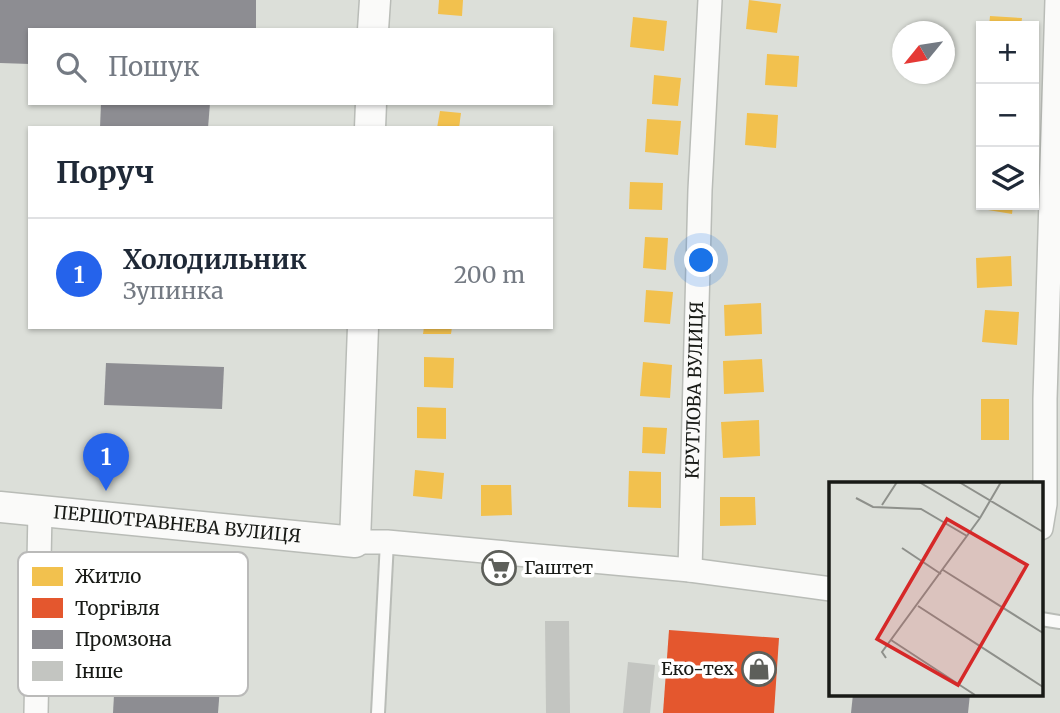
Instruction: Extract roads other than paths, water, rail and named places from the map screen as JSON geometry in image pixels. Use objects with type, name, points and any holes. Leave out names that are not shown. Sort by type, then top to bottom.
[{"type":"street","points":[[373,28],[374,0]]},
{"type":"street","name":"КРУГЛОВА ВУЛИЦЯ","points":[[690,570],[700,190],[710,0]]},
{"type":"street","points":[[1042,522],[1045,504],[1045,400],[1057,0]]},
{"type":"street","points":[[370,126],[371,105]]},
{"type":"street","points":[[363,329],[355,542],[387,542],[690,570],[829,589]]},
{"type":"street","name":"ПЕРШОТРАВНЕВА ВУЛИЦЯ","points":[[0,507],[355,542]]},
{"type":"street","points":[[39,552],[40,511]]},
{"type":"lane","points":[[377,713],[387,542]]},
{"type":"lane","points":[[1042,619],[1060,622]]},
{"type":"place","name":"Холодильник","points":[[106,491]]},
{"type":"place","name":"Гаштет","points":[[499,568]]},
{"type":"place","name":"Еко-тех","points":[[759,669]]}]
